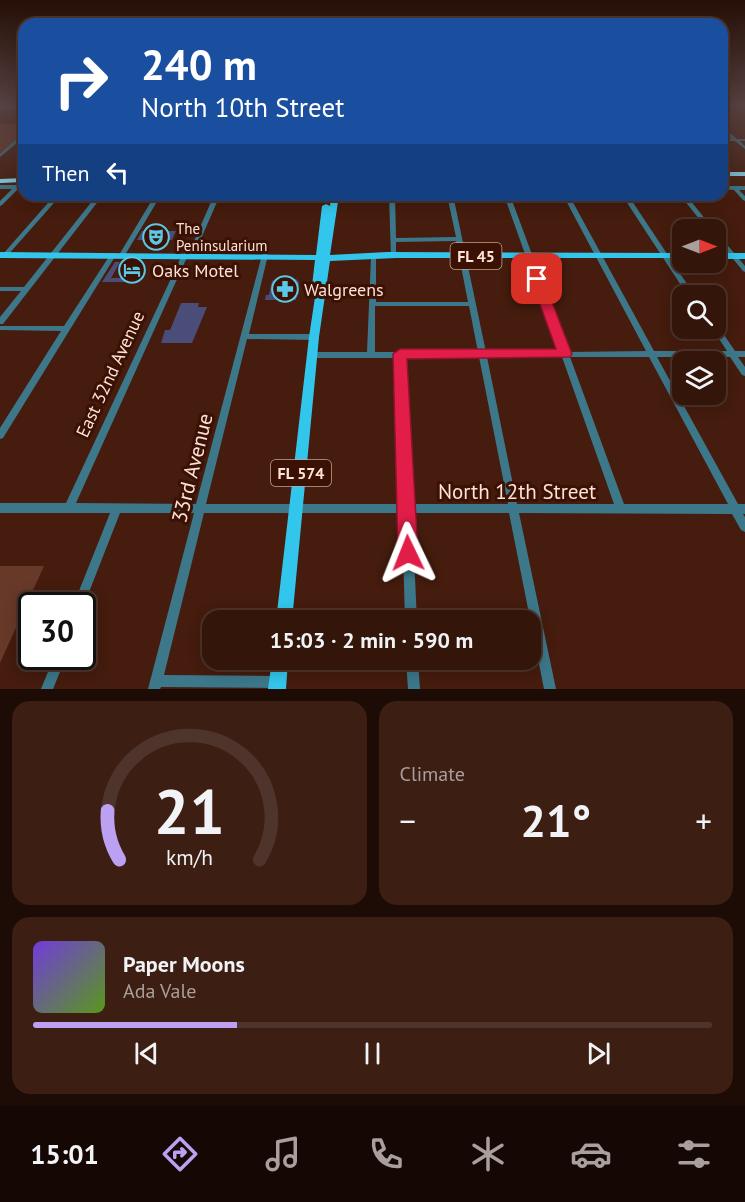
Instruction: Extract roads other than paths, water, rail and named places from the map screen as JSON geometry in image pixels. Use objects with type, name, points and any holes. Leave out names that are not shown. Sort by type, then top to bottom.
[{"type":"highway","points":[[0,175],[18,174]]},
{"type":"highway","points":[[728,174],[745,174]]},
{"type":"highway","points":[[0,181],[18,180]]},
{"type":"highway","points":[[728,181],[745,181]]},
{"type":"main road","name":"FL 574","points":[[285,610],[328,201]]},
{"type":"main road","name":"FL 574","points":[[323,256],[334,201]]},
{"type":"main road","name":"FL 45","points":[[323,256],[343,253],[393,256],[672,256]]},
{"type":"main road","name":"FL 45","points":[[3,255],[265,255],[372,258],[393,256]]},
{"type":"main road","points":[[726,256],[745,256]]},
{"type":"main road","points":[[277,686],[279,670]]},
{"type":"street","points":[[732,137],[745,148]]},
{"type":"street","points":[[728,140],[745,140]]},
{"type":"street","points":[[0,156],[18,141]]},
{"type":"street","points":[[0,187],[16,187]]},
{"type":"street","points":[[0,204],[16,187]]},
{"type":"street","points":[[728,188],[745,188]]},
{"type":"street","points":[[735,188],[745,199]]},
{"type":"street","points":[[3,255],[52,201]]},
{"type":"street","points":[[0,322],[95,201]]},
{"type":"street","points":[[0,434],[66,329],[154,201]]},
{"type":"street","name":"East 32nd Avenue","points":[[69,508],[214,201]]},
{"type":"street","points":[[392,201],[393,256]]},
{"type":"street","points":[[451,201],[550,689]]},
{"type":"street","points":[[509,201],[621,509]]},
{"type":"street","points":[[569,201],[597,256],[740,509],[745,527]]},
{"type":"street","points":[[629,201],[685,285]]},
{"type":"street","points":[[688,201],[702,219]]},
{"type":"street","points":[[393,240],[458,239]]},
{"type":"street","points":[[726,247],[745,270]]},
{"type":"street","name":"33rd Avenue","points":[[155,685],[265,255]]},
{"type":"street","points":[[371,354],[372,258]]},
{"type":"street","points":[[0,289],[24,289]]},
{"type":"street","points":[[372,304],[471,304]]},
{"type":"street","points":[[0,328],[66,329]]},
{"type":"street","points":[[244,336],[315,331]]},
{"type":"street","points":[[722,339],[745,373]]},
{"type":"street","points":[[400,354],[411,610]]},
{"type":"street","points":[[313,355],[745,354]]},
{"type":"street","name":"North 12th Street","points":[[0,508],[740,509]]},
{"type":"street","points":[[84,592],[117,508]]},
{"type":"street","points":[[47,689],[55,670]]},
{"type":"street","points":[[413,670],[414,689]]},
{"type":"street","points":[[155,685],[277,686]]},
{"type":"place","name":"The Peninsularium","points":[[156,237]]},
{"type":"place","name":"Oaks Motel","points":[[132,270]]},
{"type":"place","name":"Walgreens","points":[[285,289]]}]
